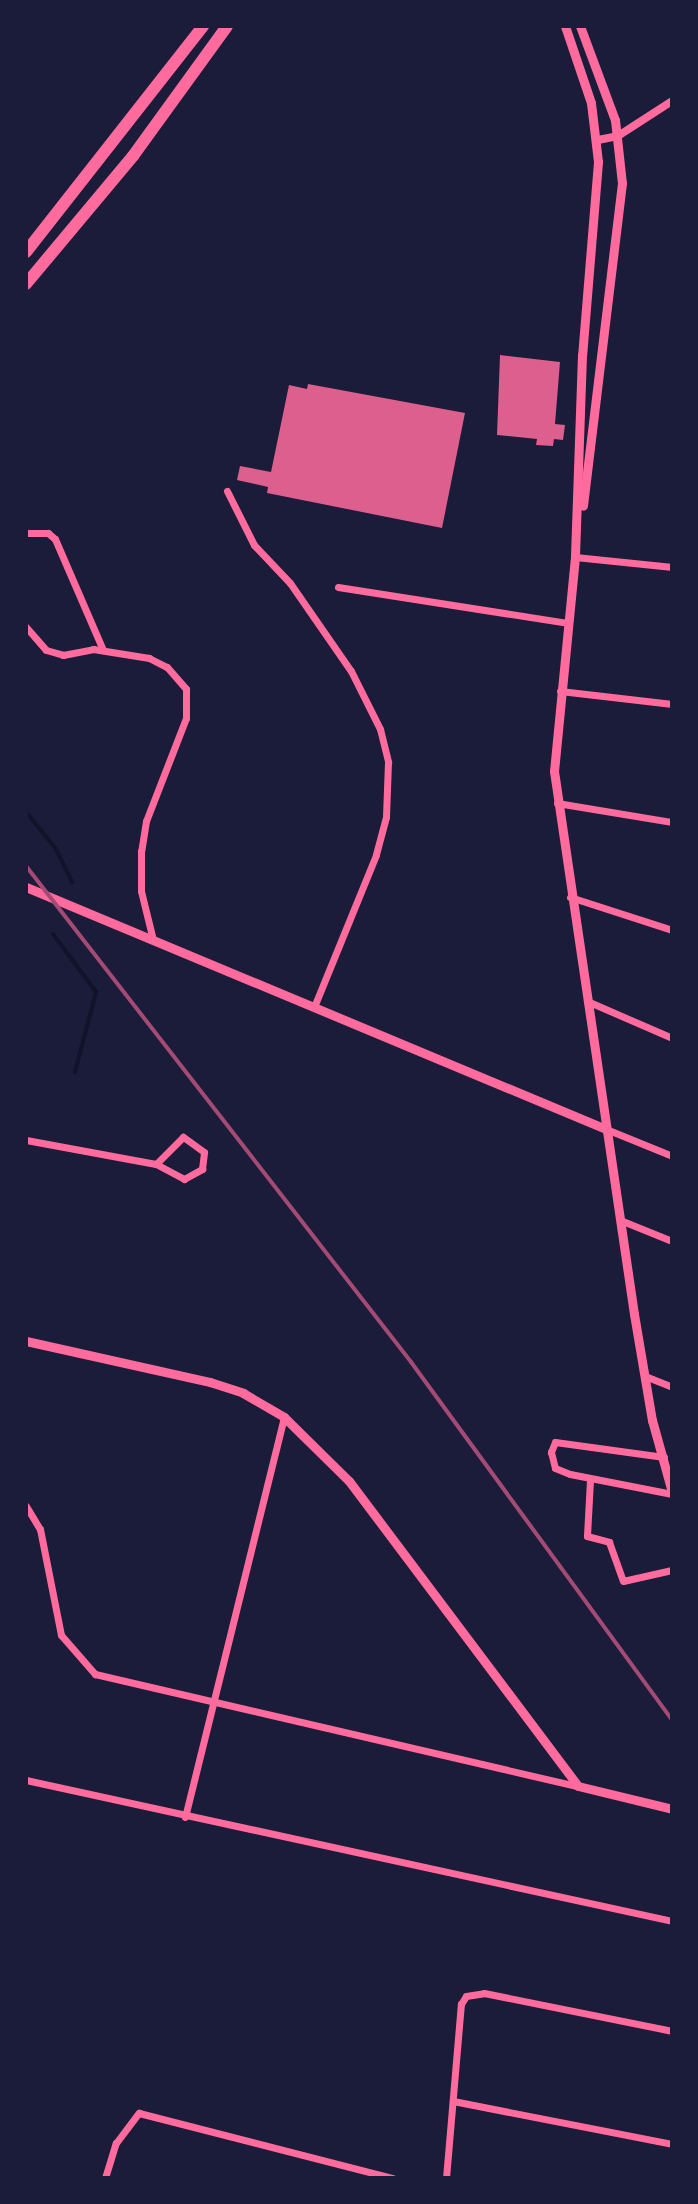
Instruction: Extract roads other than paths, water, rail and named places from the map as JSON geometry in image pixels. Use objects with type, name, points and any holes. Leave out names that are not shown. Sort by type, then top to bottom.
[{"type":"highway","points":[[26,252],[203,26]]},
{"type":"highway","points":[[26,284],[133,156],[227,26]]},
{"type":"main road","points":[[565,26],[598,140],[575,557]]},
{"type":"main road","points":[[580,26],[618,136],[620,212],[567,623],[560,691],[557,803],[645,1376],[672,1492]]},
{"type":"main road","points":[[26,887],[606,1129]]},
{"type":"main road","points":[[26,1341],[210,1382],[243,1393],[284,1417],[349,1481],[578,1786],[672,1809]]},
{"type":"street","points":[[598,140],[618,136],[672,101]]},
{"type":"street","points":[[227,491],[254,545],[290,583],[351,671],[380,729],[388,762],[386,817],[376,855],[314,1007]]},
{"type":"street","points":[[26,533],[48,533],[55,539],[103,650]]},
{"type":"street","points":[[575,557],[672,567]]},
{"type":"street","points":[[338,587],[567,623]]},
{"type":"street","points":[[26,627],[46,650],[63,655],[103,650],[167,667],[186,689],[189,702],[146,821],[141,851],[141,891],[153,940]]},
{"type":"street","points":[[560,691],[672,704]]},
{"type":"street","points":[[557,803],[672,822]]},
{"type":"street","points":[[570,897],[672,930]]},
{"type":"street","points":[[587,1001],[672,1038]]},
{"type":"street","points":[[606,1129],[672,1156]]},
{"type":"street","points":[[26,1140],[156,1164],[192,1179],[202,1169],[204,1152],[183,1137],[156,1164]]},
{"type":"street","points":[[620,1220],[672,1241]]},
{"type":"street","points":[[645,1376],[672,1387]]},
{"type":"street","points":[[185,1817],[284,1417]]},
{"type":"street","points":[[664,1457],[555,1442],[555,1468],[590,1480],[672,1492]]},
{"type":"street","points":[[590,1480],[587,1536],[609,1542],[623,1581],[672,1570]]},
{"type":"street","points":[[26,1506],[40,1529],[61,1635],[80,1663],[95,1674],[578,1786]]},
{"type":"street","points":[[26,1780],[672,1921]]},
{"type":"street","points":[[446,2178],[466,1996],[484,1993],[672,2031]]},
{"type":"street","points":[[453,2101],[672,2144]]},
{"type":"street","points":[[105,2178],[116,2143],[139,2113],[393,2178]]},
{"type":"waterway","points":[[26,812],[56,849],[72,882]]},
{"type":"waterway","points":[[53,934],[96,992],[75,1072]]},
{"type":"railway","points":[[26,866],[411,1362],[672,1720]]}]
